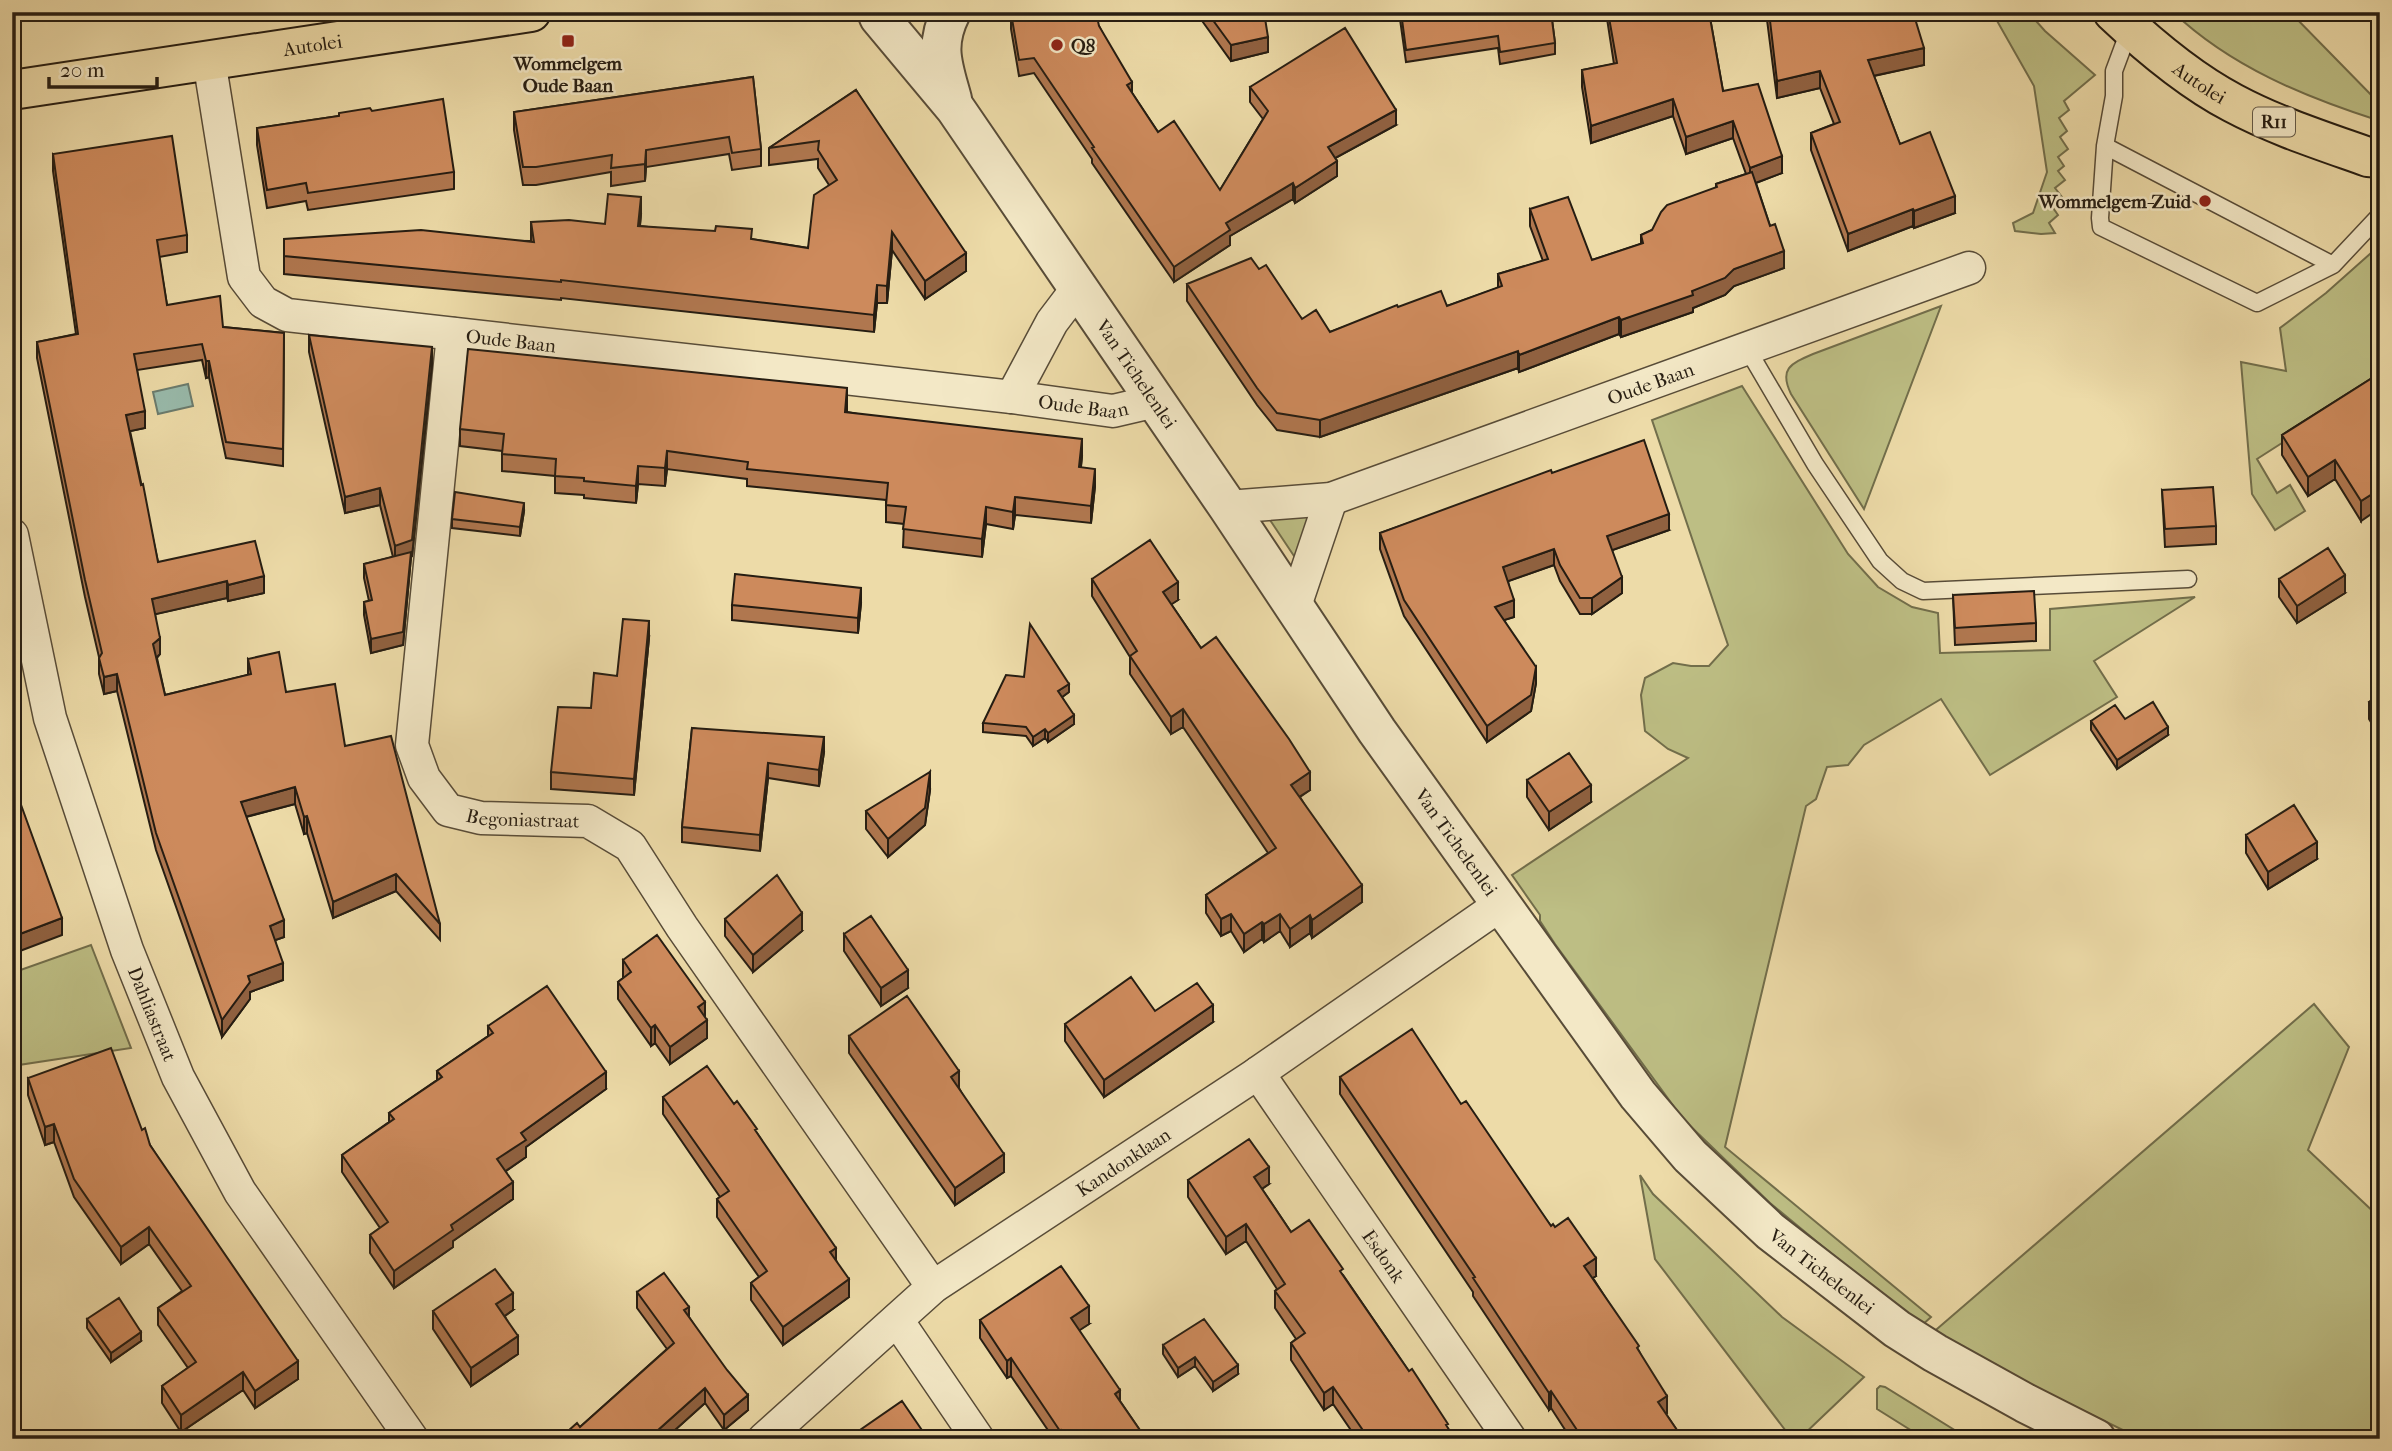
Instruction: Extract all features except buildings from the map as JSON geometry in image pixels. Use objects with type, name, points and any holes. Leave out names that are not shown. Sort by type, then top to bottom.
[{"type":"main road","name":"Autolei","points":[[12,90],[531,12]]},
{"type":"main road","name":"Autolei","points":[[2122,20],[2177,66],[2232,103],[2292,130],[2368,157],[2380,158]]},
{"type":"street","name":"Van Tichelenlei","points":[[877,12],[888,29],[955,108],[1377,731],[1500,905],[1638,1095],[1690,1156],[1770,1231],[1897,1329],[2025,1403],[2096,1439]]},
{"type":"street","name":"Van Tichelenlei","points":[[951,12],[942,37],[940,54],[955,108]]},
{"type":"street","name":"Oude Baan","points":[[209,60],[244,277],[263,302],[287,314],[1012,397],[1113,411],[1156,401]]},
{"type":"street","name":"Oude Baan","points":[[1228,508],[1331,499],[1969,268]]},
{"type":"street","name":"Oude Baan","points":[[1012,397],[1052,322],[1077,289]]},
{"type":"street","name":"Begoniastraat","points":[[453,334],[412,745],[424,778],[448,810],[481,818],[588,821],[630,846],[682,927],[933,1287]]},
{"type":"street","points":[[1295,607],[1331,499]]},
{"type":"street","name":"Dahliastraat","points":[[12,535],[51,718],[127,950],[178,1077],[240,1192],[412,1439]]},
{"type":"street","name":"Kandonklaan","points":[[764,1439],[933,1287],[1258,1073],[1500,905]]},
{"type":"street","name":"Esdonk","points":[[1258,1073],[1510,1439]]},
{"type":"street","points":[[897,1320],[978,1439]]},
{"type":"lane","points":[[2122,20],[2105,146],[2101,227],[2257,303],[2333,265],[2380,215]]},
{"type":"lane","points":[[2105,146],[2333,265]]},
{"type":"lane","points":[[1748,350],[1815,464],[1860,532],[1880,561],[1902,581],[1923,591],[2188,579]]},
{"type":"green space","points":[[1992,12],[2028,12],[2045,31],[2095,75],[2064,101],[2069,110],[2059,118],[2067,131],[2060,137],[2068,149],[2058,157],[2064,166],[2058,171],[2065,180],[2055,188],[2062,197],[2051,205],[2058,215],[2049,223],[2055,233],[2015,231],[2013,223],[2033,213],[2047,172],[2034,86]]},
{"type":"green space","points":[[2173,12],[2290,12],[2380,104],[2380,121],[2324,102],[2270,78],[2219,49]]},
{"type":"green space","points":[[2380,245],[2380,380],[2257,459],[2277,493],[2290,485],[2305,511],[2275,530],[2252,494],[2241,362],[2286,371],[2280,328],[2326,293]]},
{"type":"green space","points":[[1941,306],[1864,509],[1791,394],[1786,379],[1787,373],[1793,364],[1813,354]]},
{"type":"green space","points":[[1742,386],[1848,554],[1878,587],[1912,607],[1938,613],[1940,653],[2050,650],[2050,609],[2195,597],[2094,661],[2117,697],[1990,775],[1941,699],[1864,745],[1848,765],[1827,767],[1816,799],[1806,806],[1725,1147],[1931,1317],[1920,1327],[1770,1203],[1683,1119],[1555,944],[1540,921],[1540,915],[1512,875],[1688,758],[1668,749],[1645,731],[1641,695],[1645,678],[1673,663],[1709,666],[1728,645],[1652,420]]},
{"type":"green space","points":[[1310,513],[1300,565],[1270,520]]},
{"type":"green space","points":[[91,945],[131,1048],[12,1066],[12,973]]},
{"type":"green space","points":[[2314,1004],[2349,1047],[2308,1150],[2380,1218],[2380,1439],[2141,1439],[1930,1335]]},
{"type":"green space","points":[[1640,1175],[1653,1194],[1782,1317],[1864,1377],[1799,1439],[1792,1439],[1655,1259]]},
{"type":"green space","points":[[1880,1386],[1969,1439],[1925,1439],[1877,1409],[1877,1389]]},
{"type":"shaded area","points":[[188,384],[193,406],[158,414],[153,392]]},
{"type":"place","name":"Wommelgem Oude Baan","points":[[568,41]]},
{"type":"place","name":"Q8","points":[[1057,45]]},
{"type":"place","name":"Wommelgem-Zuid","points":[[2205,201]]}]
